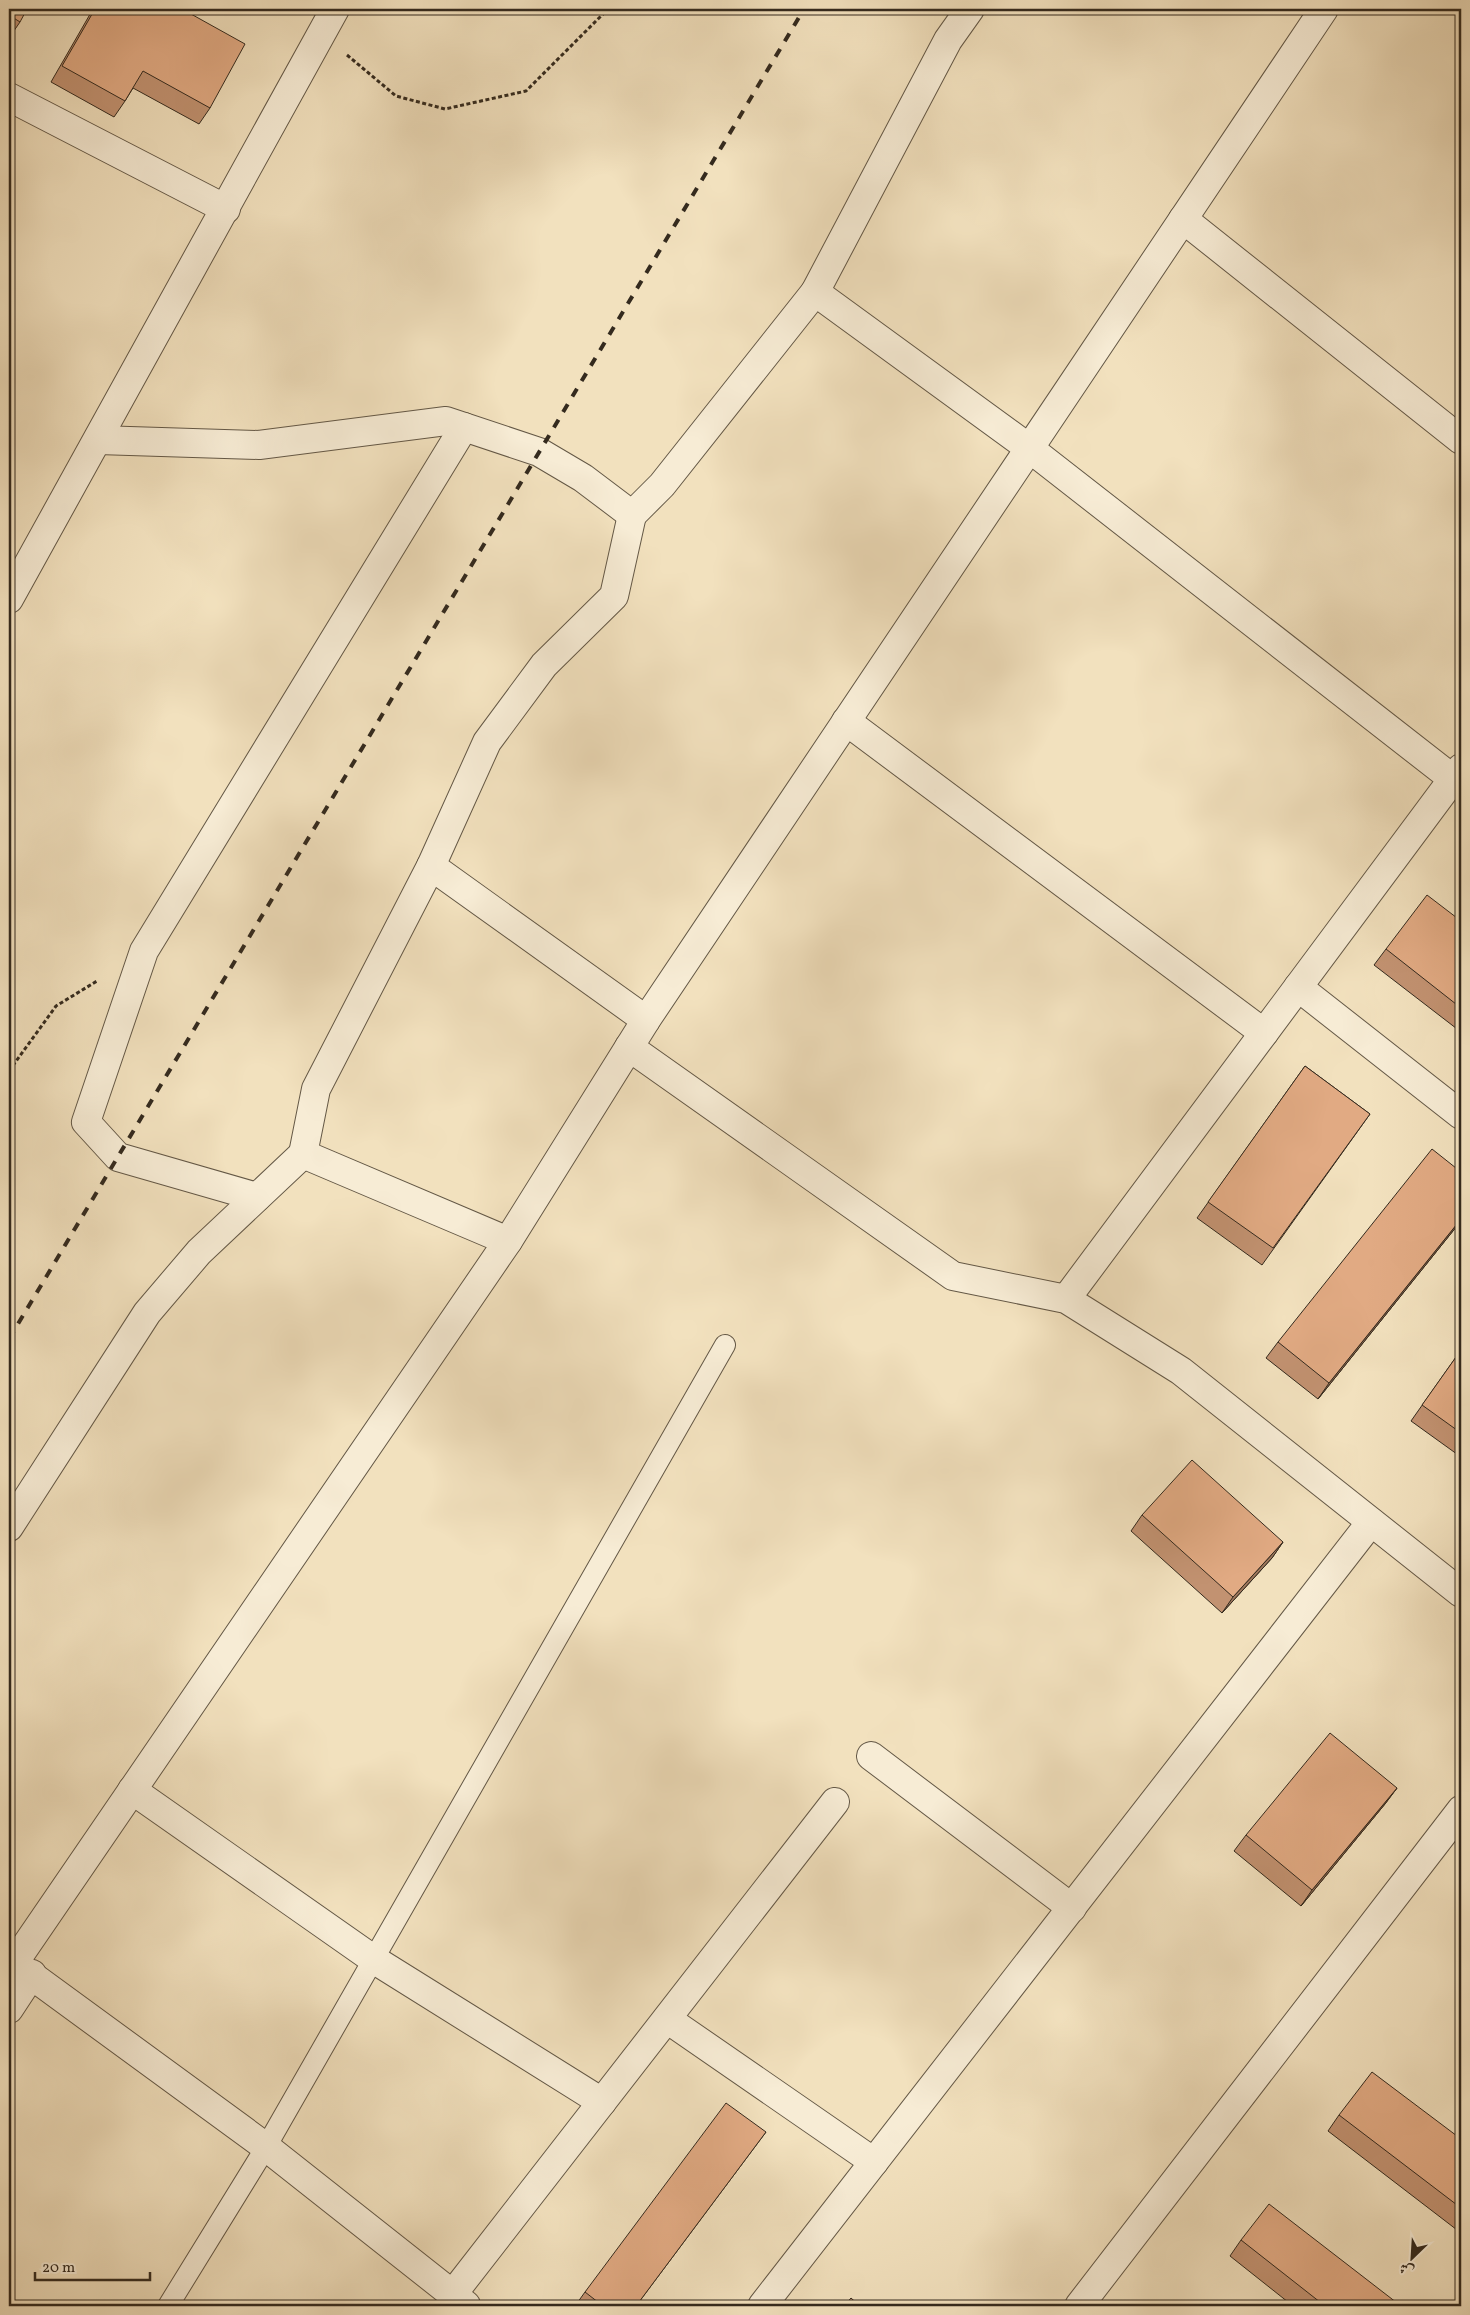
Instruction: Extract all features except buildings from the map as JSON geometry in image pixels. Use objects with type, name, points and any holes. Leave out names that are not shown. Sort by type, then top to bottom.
[{"type":"street","points":[[12,583],[98,440],[336,9]]},
{"type":"street","points":[[9,1528],[147,1314],[199,1252],[303,1154],[316,1089],[431,866],[487,742],[544,665],[614,596],[632,516],[662,485],[815,292],[948,40],[970,9]]},
{"type":"street","points":[[9,2009],[18,1965],[132,1790],[508,1241],[646,1020],[1324,9]]},
{"type":"street","points":[[9,97],[226,209]]},
{"type":"street","points":[[1183,219],[1461,440]]},
{"type":"street","points":[[815,292],[1029,448],[1457,774],[1066,1299]]},
{"type":"street","points":[[98,440],[259,445],[446,421],[539,452],[583,478],[632,516]]},
{"type":"street","points":[[258,1197],[118,1156],[86,1122],[144,951],[464,427]]},
{"type":"street","points":[[846,721],[1264,1033]]},
{"type":"street","points":[[431,866],[646,1020]]},
{"type":"street","points":[[1298,987],[1461,1115]]},
{"type":"street","points":[[629,1047],[953,1276],[1066,1299],[1181,1371],[1461,1593]]},
{"type":"street","points":[[303,1154],[508,1241]]},
{"type":"street","points":[[762,2306],[1371,1522]]},
{"type":"street","points":[[871,1756],[1072,1908]]},
{"type":"street","points":[[132,1790],[374,1959],[602,2102]]},
{"type":"street","points":[[18,1965],[266,2147],[462,2303],[602,2102],[835,1802]]},
{"type":"street","points":[[1093,2301],[1461,1810]]},
{"type":"street","points":[[667,2019],[874,2162]]},
{"type":"lane","points":[[168,2306],[266,2147],[726,1345]]},
{"type":"path","points":[[322,34],[396,96],[445,109],[526,91],[608,9]]},
{"type":"path","points":[[9,1071],[56,1006],[144,951]]},
{"type":"railway","points":[[9,1339],[804,9]]}]
